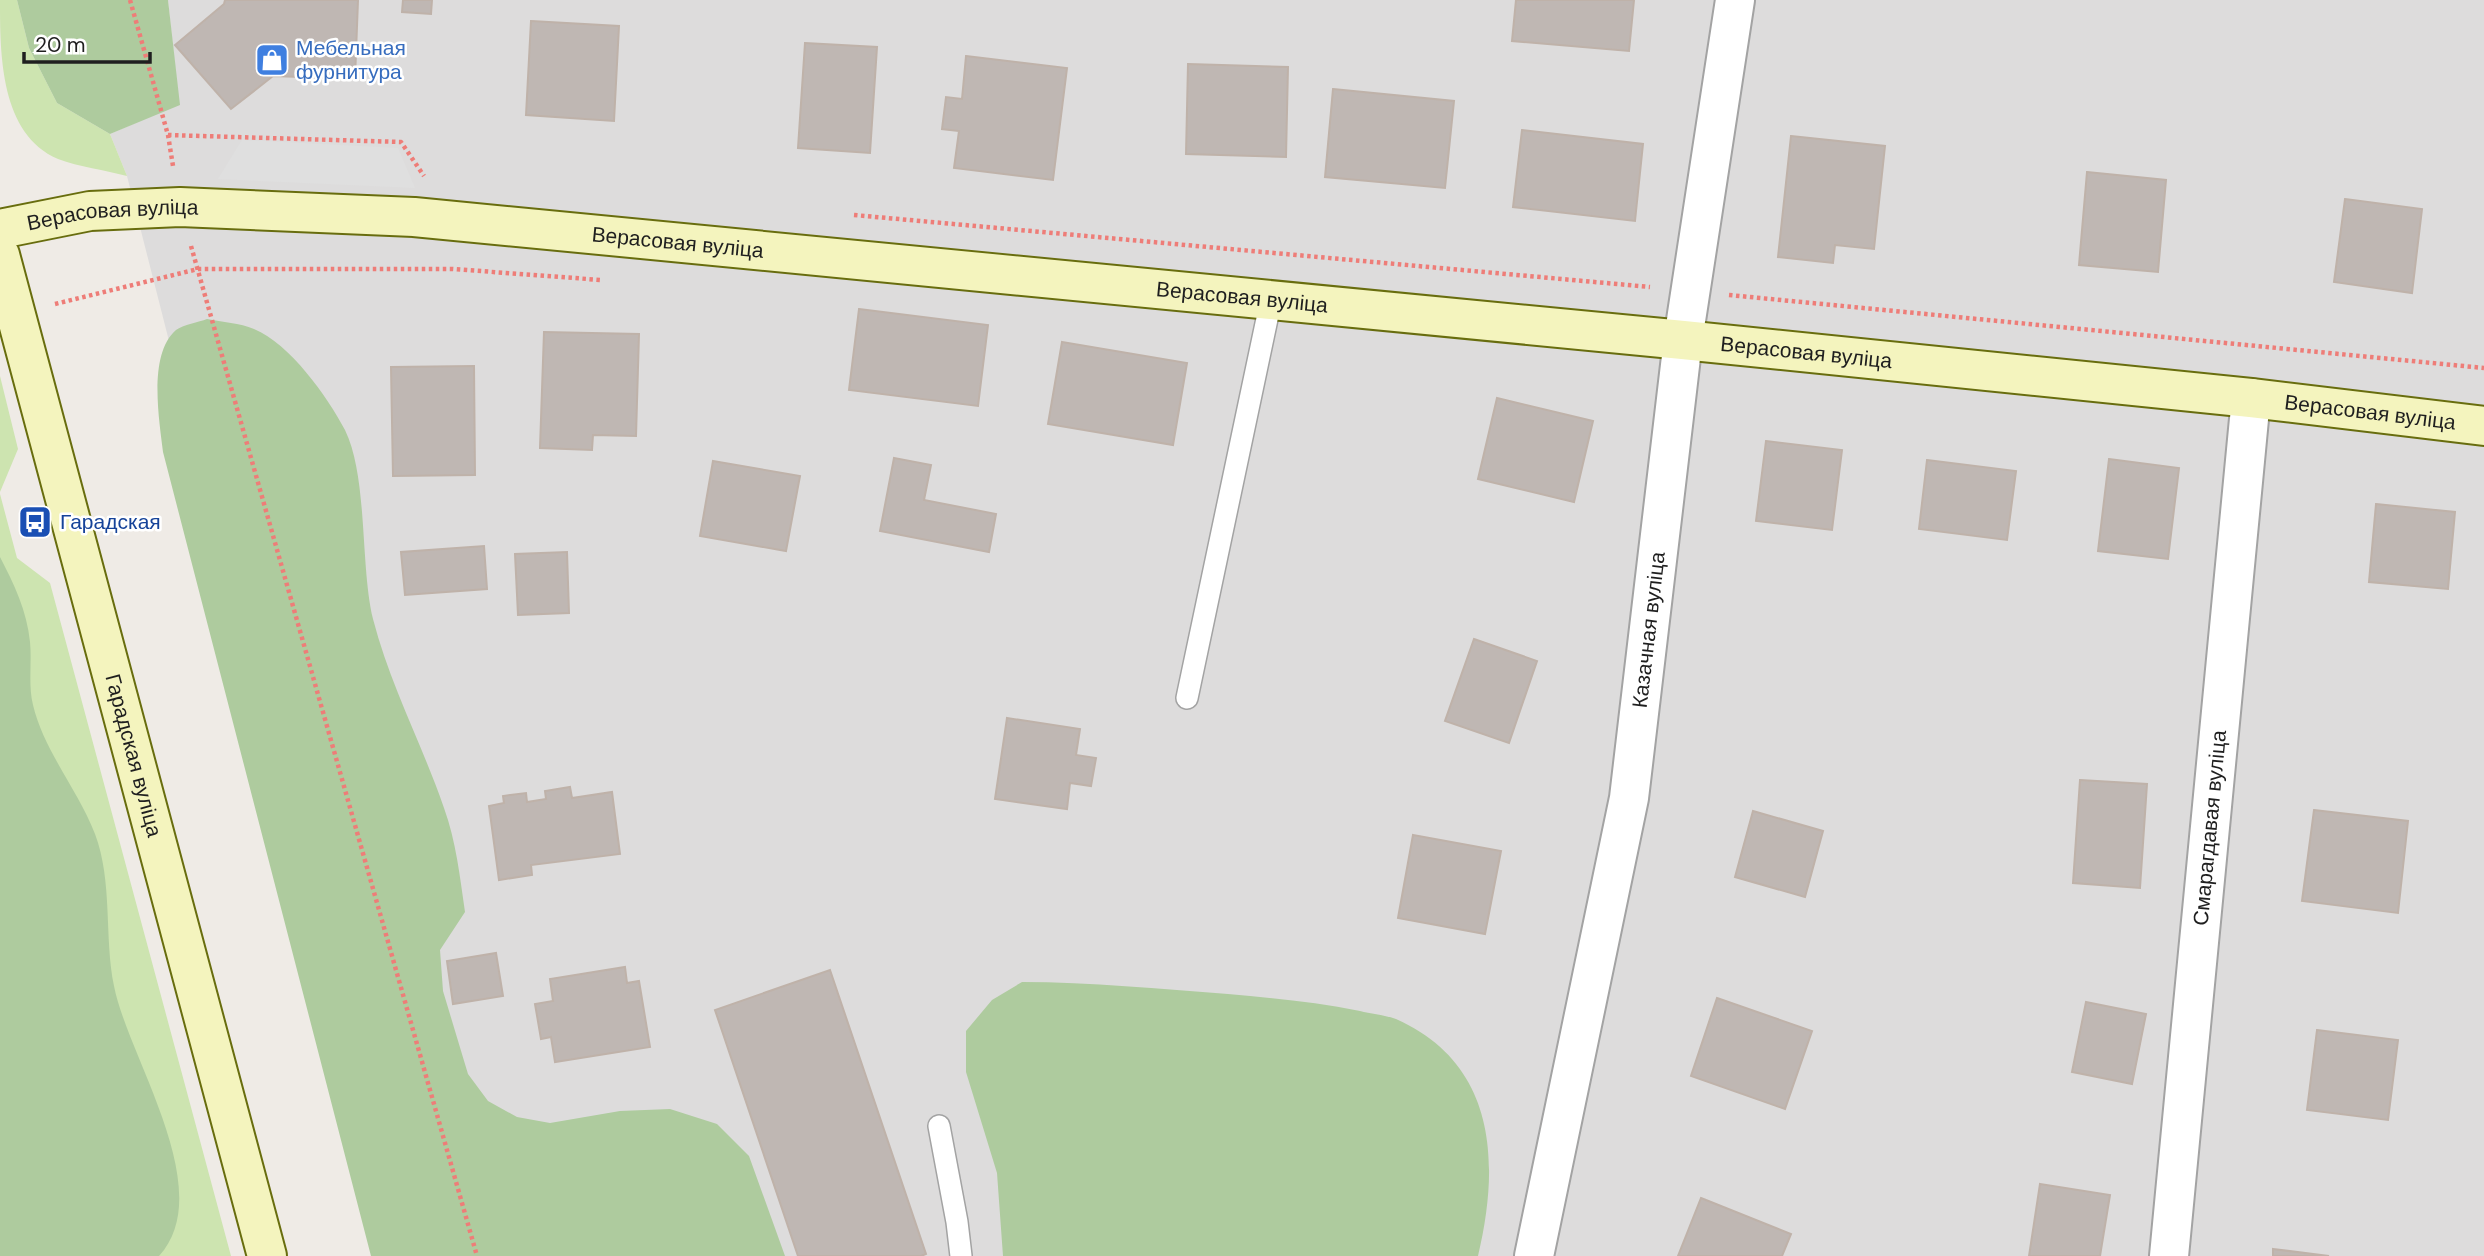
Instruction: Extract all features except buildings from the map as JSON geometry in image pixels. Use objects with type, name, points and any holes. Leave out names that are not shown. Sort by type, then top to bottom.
[{"type":"street","name":"Казачная вуліца","points":[[1534,1256],[1629,798],[1683,340],[1735,0]]},
{"type":"street","name":"Верасовая вуліца","points":[[0,229],[90,211],[180,207],[414,217],[550,228],[1683,340],[2251,398],[2484,426]]},
{"type":"street","name":"Гарадская вуліца","points":[[0,255],[267,1256]]},
{"type":"street","name":"Смарагдавая вуліца","points":[[2169,1256],[2251,398]]},
{"type":"lane","points":[[1187,698],[1271,300]]},
{"type":"lane","points":[[939,1126],[961,1256]]},
{"type":"path","points":[[130,0],[168,135],[180,207]]},
{"type":"path","points":[[168,135],[401,142],[424,176],[438,177]]},
{"type":"path","points":[[841,214],[1690,291],[2484,368]]},
{"type":"path","points":[[198,269],[477,1256]]},
{"type":"shaded area","points":[[168,0],[2484,0],[2484,1256],[402,1256],[127,176],[110,134],[179,104]]},
{"type":"shaded area","points":[[242,140],[398,148],[415,188],[218,179]]},
{"type":"green space","points":[[0,0],[17,0],[29,48],[57,103],[110,134],[127,176],[58,159],[39,147],[24,131],[7,90],[1,44]]},
{"type":"green space","points":[[17,0],[168,0],[180,105],[110,134],[57,103],[29,48]]},
{"type":"green space","points":[[207,319],[249,327],[281,346],[306,372],[328,402],[345,430],[352,449],[361,496],[366,573],[373,619],[388,667],[444,808],[457,859],[465,912],[440,950],[443,991],[468,1074],[488,1101],[517,1117],[550,1123],[620,1111],[670,1109],[717,1124],[749,1156],[785,1256],[371,1256],[163,452],[157,388],[162,355],[167,341],[176,330]]},
{"type":"green space","points":[[0,376],[18,449],[0,492]]},
{"type":"green space","points":[[0,494],[17,558],[50,583],[231,1256],[0,1256]]},
{"type":"green space","points":[[0,557],[26,619],[30,642],[30,682],[38,722],[88,818],[101,852],[114,986],[122,1016],[164,1123],[175,1161],[179,1196],[175,1228],[159,1256],[0,1256]]},
{"type":"green space","points":[[1022,982],[1125,986],[1311,1003],[1396,1019],[1429,1038],[1455,1062],[1472,1089],[1483,1120],[1489,1186],[1478,1256],[1003,1256],[997,1173],[966,1072],[966,1031],[992,1000]]},
{"type":"place","name":"Мебельная фурнитура","points":[[272,60]]},
{"type":"place","name":"Гарадская","points":[[35,522]]}]
